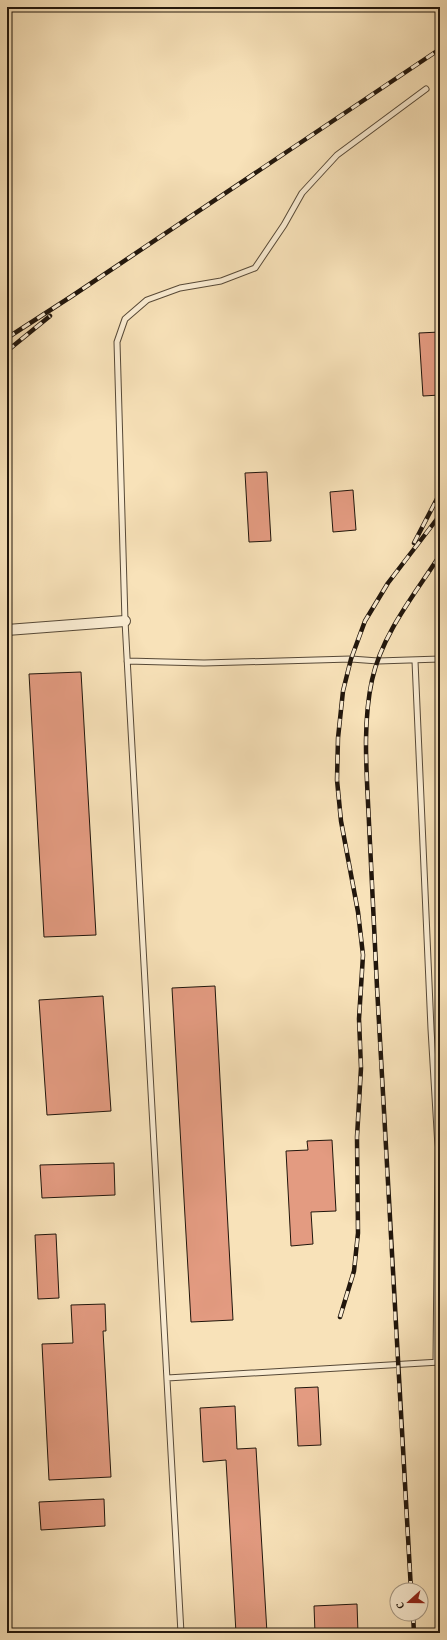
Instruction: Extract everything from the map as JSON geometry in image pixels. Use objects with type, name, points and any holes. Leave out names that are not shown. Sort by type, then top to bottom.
[{"type":"street","points":[[7,630],[125,622]]},
{"type":"lane","points":[[181,1633],[125,622],[117,342],[125,319],[147,300],[180,288],[220,281],[255,268],[284,225],[302,193],[337,155],[426,89]]},
{"type":"lane","points":[[128,661],[204,663],[352,658],[378,661],[440,659]]},
{"type":"lane","points":[[167,1378],[438,1362],[438,1147],[431,1029],[415,660]]},
{"type":"building","points":[[440,332],[440,395],[423,396],[419,333]]},
{"type":"building","points":[[267,472],[271,541],[249,542],[245,473]]},
{"type":"building","points":[[353,490],[356,530],[333,532],[330,492]]},
{"type":"building","points":[[81,672],[96,935],[44,937],[29,674]]},
{"type":"building","points":[[215,986],[233,1320],[191,1322],[172,988]]},
{"type":"building","points":[[103,996],[111,1111],[47,1115],[39,1000]]},
{"type":"building","points":[[332,1140],[336,1211],[311,1212],[313,1244],[291,1246],[286,1151],[308,1150],[307,1141]]},
{"type":"building","points":[[114,1163],[115,1195],[42,1198],[40,1165]]},
{"type":"building","points":[[56,1234],[59,1298],[38,1299],[35,1235]]},
{"type":"building","points":[[105,1304],[106,1331],[103,1331],[111,1477],[49,1480],[42,1344],[73,1343],[71,1305]]},
{"type":"building","points":[[318,1387],[321,1445],[298,1446],[295,1388]]},
{"type":"building","points":[[235,1406],[237,1449],[256,1448],[267,1633],[236,1633],[226,1460],[203,1462],[200,1408]]},
{"type":"building","points":[[104,1499],[105,1526],[41,1530],[39,1502]]},
{"type":"building","points":[[357,1604],[358,1633],[315,1633],[314,1606]]},
{"type":"railway","points":[[7,338],[440,49]]},
{"type":"railway","points":[[7,351],[50,316]]},
{"type":"railway","points":[[414,543],[440,493]]},
{"type":"railway","points":[[340,1317],[354,1271],[358,1233],[357,1137],[361,1068],[359,1019],[363,955],[358,912],[341,821],[337,780],[338,738],[343,691],[351,659],[365,621],[388,583],[440,515]]},
{"type":"railway","points":[[411,1582],[376,966],[366,769],[366,733],[372,680],[383,647],[400,615],[440,555]]},
{"type":"railway","points":[[413,1622],[414,1633]]}]
